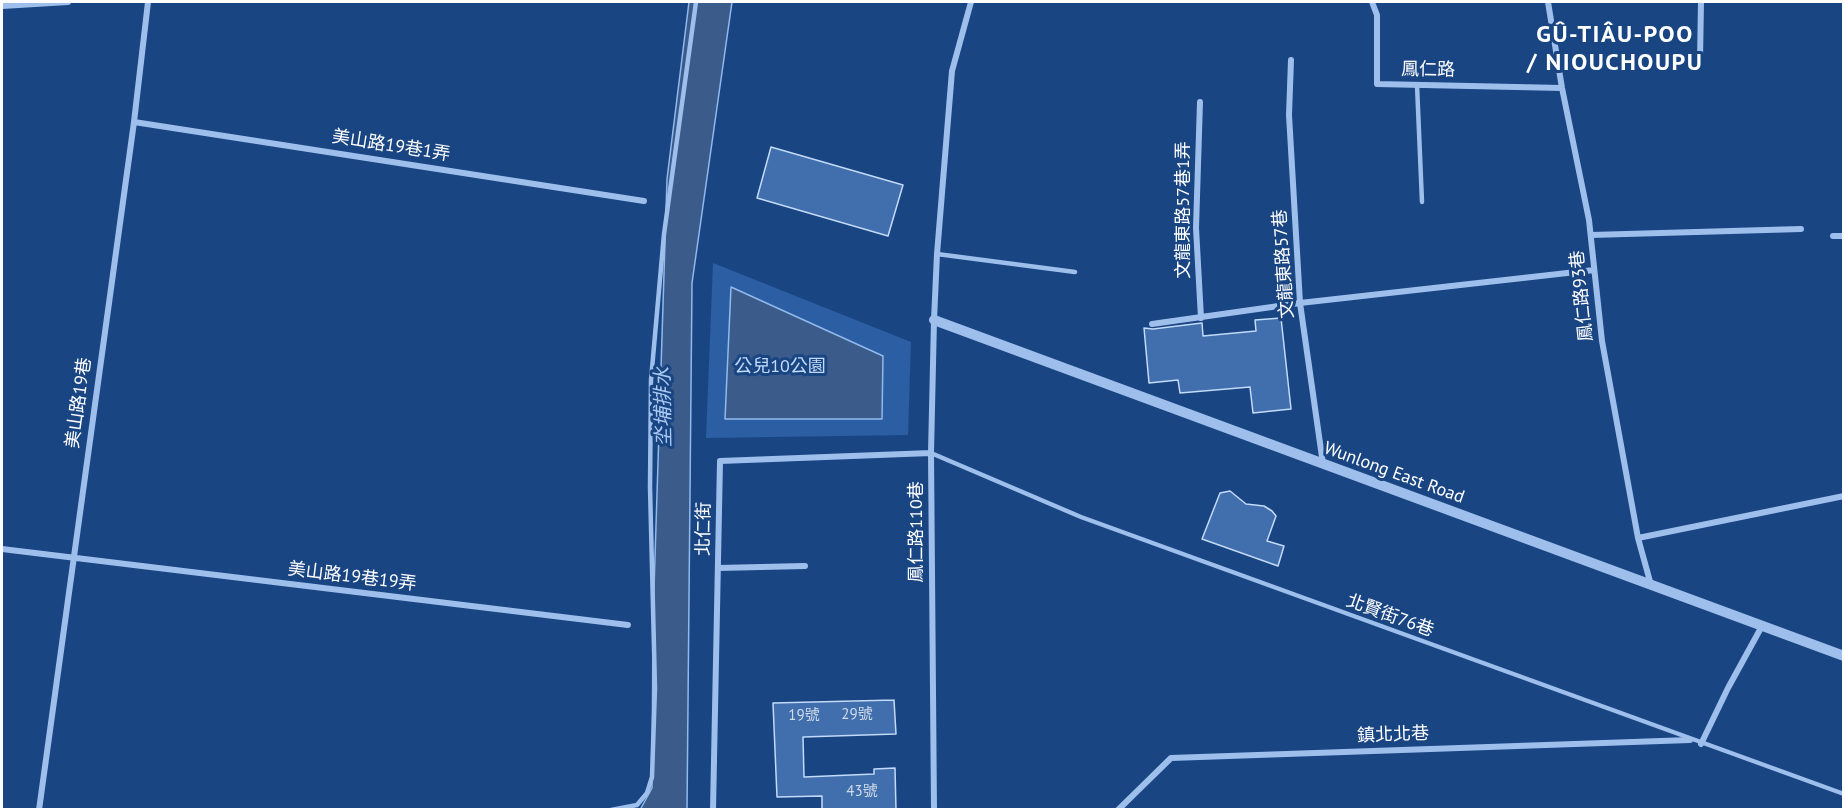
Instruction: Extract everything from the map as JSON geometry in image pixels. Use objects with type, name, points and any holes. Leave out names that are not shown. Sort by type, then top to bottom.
[{"type":"street","points":[[2,6],[68,2]]},
{"type":"street","name":"美山路19巷","points":[[39,810],[134,122],[148,2]]},
{"type":"street","name":"鳳仁路110巷","points":[[934,810],[931,453],[937,254],[952,71],[971,2]]},
{"type":"street","name":"鳳仁路","points":[[1372,2],[1377,15],[1377,84],[1562,88]]},
{"type":"street","name":"鳳仁路93巷","points":[[1548,2],[1562,88],[1591,235],[1602,341],[1638,538],[1651,585]]},
{"type":"street","points":[[1700,60],[1701,2]]},
{"type":"street","name":"文龍東路57巷","points":[[1291,60],[1289,115],[1300,303],[1323,464]]},
{"type":"street","name":"文龍東路57巷1弄","points":[[1200,102],[1196,228],[1201,318]]},
{"type":"street","name":"美山路19巷1弄","points":[[134,122],[644,201]]},
{"type":"street","points":[[1591,235],[1802,229]]},
{"type":"street","points":[[1833,236],[1844,236]]},
{"type":"street","points":[[1152,324],[1300,303],[1594,270]]},
{"type":"street","name":"Wunlong East Road","points":[[934,320],[1844,656]]},
{"type":"street","name":"北仁街","points":[[713,810],[720,461],[931,453]]},
{"type":"street","points":[[1638,538],[1844,496]]},
{"type":"street","name":"美山路19巷19弄","points":[[2,549],[628,625]]},
{"type":"street","points":[[718,568],[805,566]]},
{"type":"street","points":[[1701,744],[1762,626]]},
{"type":"street","name":"鎮北北巷","points":[[1118,810],[1171,758],[1690,740]]},
{"type":"lane","points":[[611,810],[637,805],[647,793],[652,777],[655,688],[650,487],[651,380],[664,234],[696,2]]},
{"type":"lane","points":[[1416,85],[1422,202]]},
{"type":"lane","points":[[937,254],[1075,272]]},
{"type":"lane","name":"北賢街76巷","points":[[931,453],[1081,517],[1844,794]]},
{"type":"green space","name":"公兒10公園","points":[[713,263],[911,342],[908,435],[706,438]]},
{"type":"water","name":"坔埔排水","points":[[689,2],[732,2],[692,283],[687,809],[640,810],[652,788],[653,620],[667,179]]},
{"type":"water","points":[[731,287],[883,356],[882,419],[725,419]]},
{"type":"building","points":[[771,147],[903,185],[888,236],[757,198]]},
{"type":"building","points":[[1281,318],[1291,409],[1253,413],[1250,387],[1180,393],[1178,380],[1149,383],[1144,328],[1202,323],[1203,336],[1256,331],[1255,320]]},
{"type":"building","points":[[1230,491],[1246,504],[1264,506],[1276,516],[1267,541],[1284,546],[1278,566],[1202,539],[1220,493]]},
{"type":"building","points":[[894,700],[896,734],[803,737],[804,777],[874,774],[874,769],[895,768],[896,810],[822,810],[822,796],[777,797],[773,703]]},
{"type":"district","name":"GÛ-TIÂU-POO / NIOUCHOUPU","points":[[1615,49]]}]
